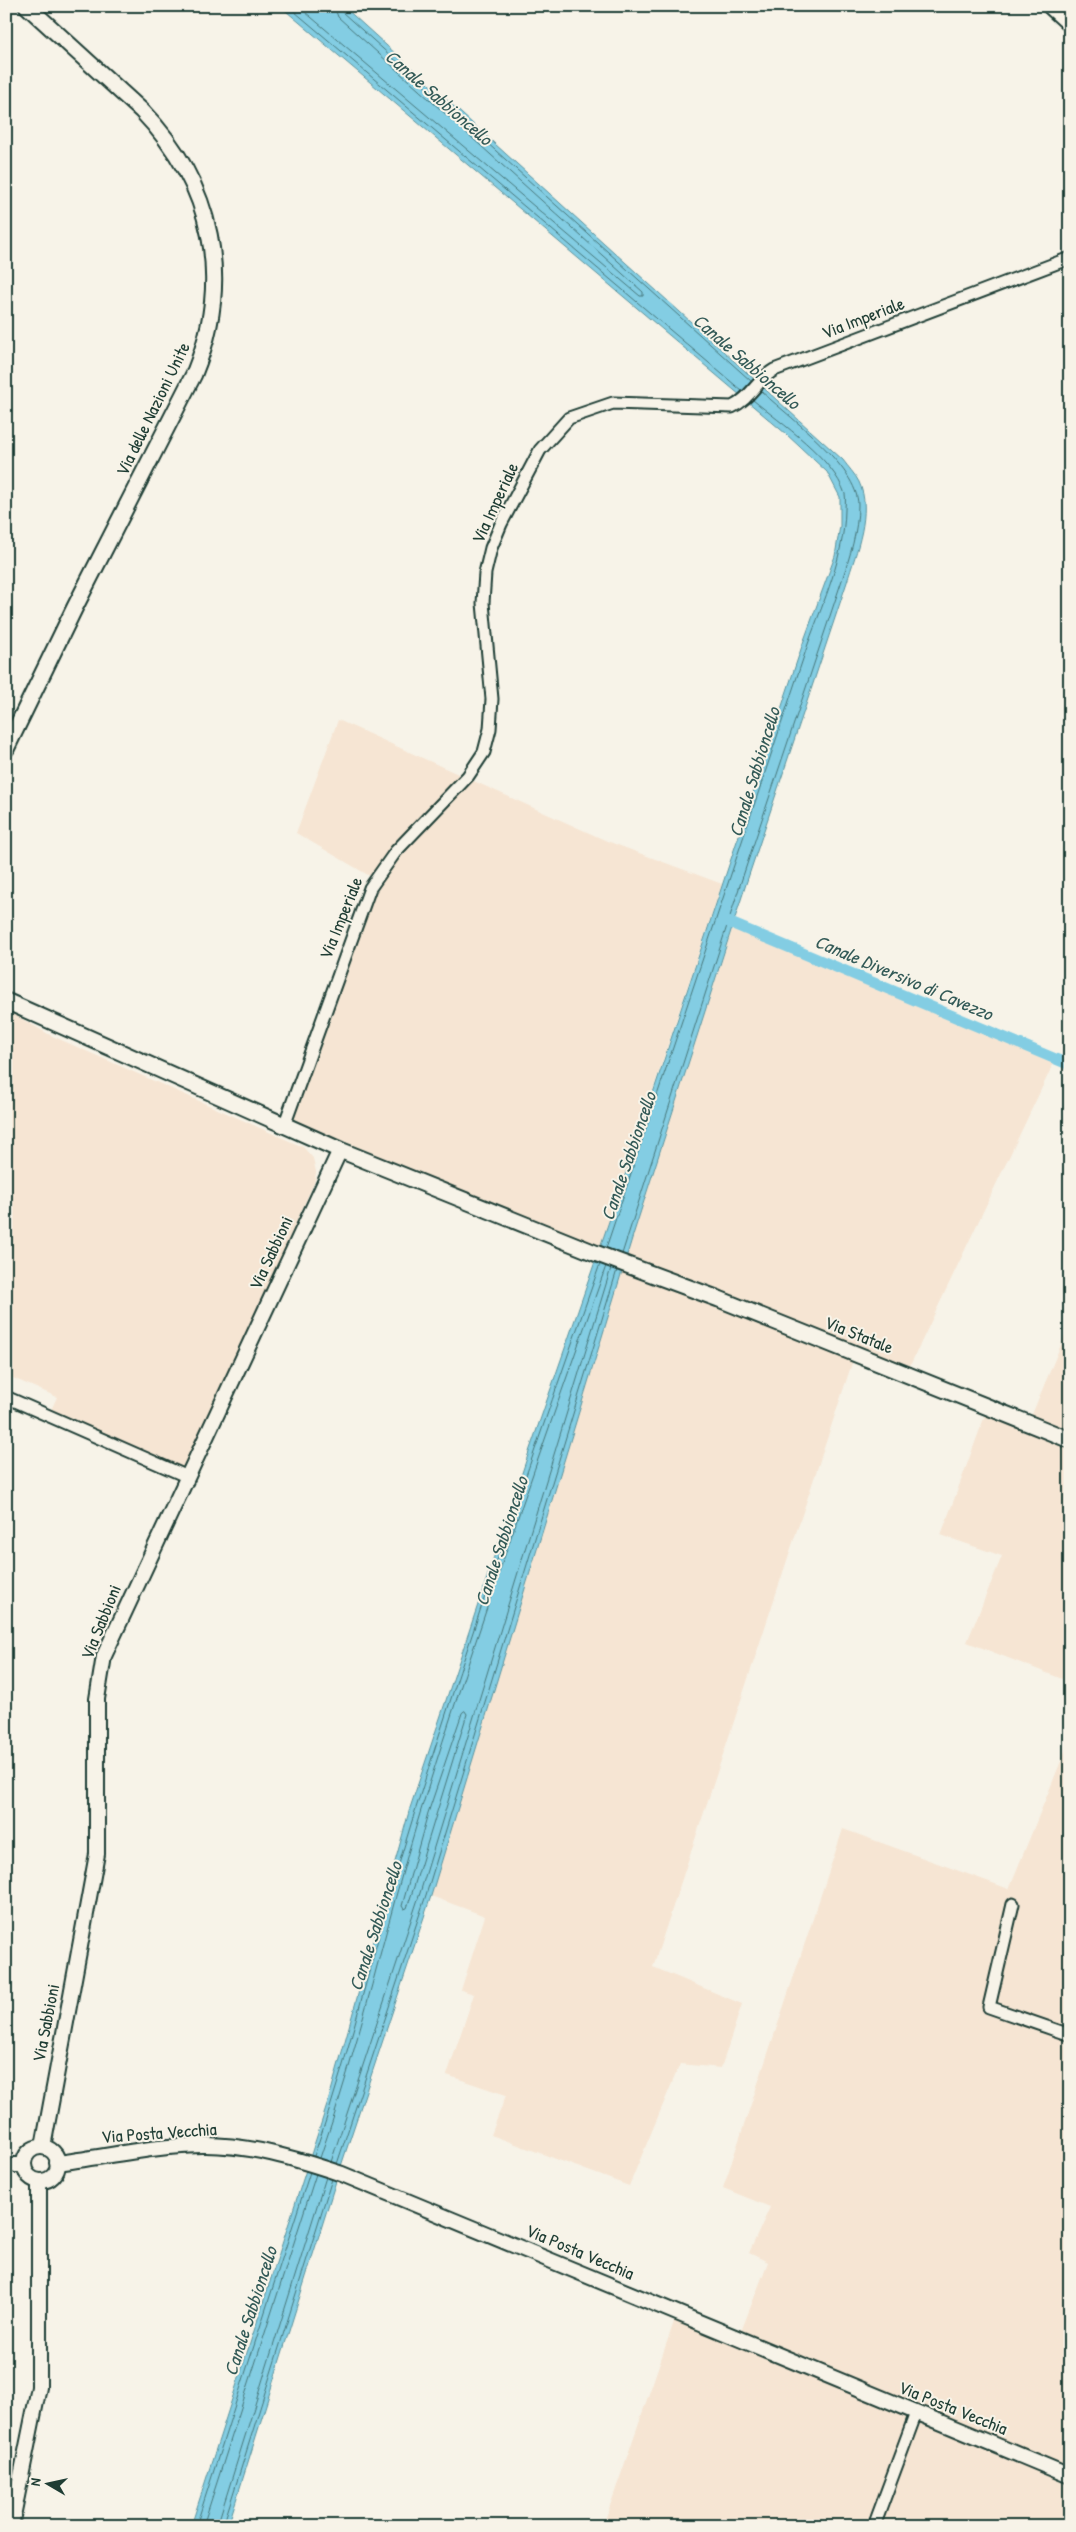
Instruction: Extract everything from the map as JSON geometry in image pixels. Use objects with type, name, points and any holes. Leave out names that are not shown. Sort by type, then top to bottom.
[{"type":"main road","name":"Via delle Nazioni Unite","points":[[6,749],[75,607],[194,374],[208,336],[214,282],[212,247],[203,207],[181,160],[158,128],[142,111],[27,6]]},
{"type":"main road","name":"Via Statale","points":[[6,1001],[340,1150],[595,1253],[1070,1440]]},
{"type":"street","points":[[1047,6],[1070,27]]},
{"type":"street","name":"Via Imperiale","points":[[284,1126],[370,888],[396,851],[468,776],[484,752],[490,730],[492,699],[482,603],[485,573],[491,548],[501,524],[540,450],[569,418],[613,403],[657,403],[722,408],[743,402],[764,376],[774,370],[1070,258]]},
{"type":"street","name":"Via Sabbioni","points":[[43,2148],[97,1854],[96,1715],[101,1669],[110,1642],[340,1150]]},
{"type":"street","points":[[6,1398],[188,1477]]},
{"type":"street","points":[[1013,1904],[989,2007],[1070,2035]]},
{"type":"street","name":"Via Posta Vecchia","points":[[58,2163],[201,2145],[237,2147],[303,2161],[342,2174],[1070,2476]]},
{"type":"street","points":[[37,2148],[43,2148],[53,2153],[58,2163],[54,2174],[50,2178],[39,2181],[29,2176],[24,2166],[27,2154],[37,2148]]},
{"type":"street","points":[[6,2165],[24,2166]]},
{"type":"street","points":[[11,2526],[39,2388],[39,2181]]},
{"type":"street","points":[[874,2526],[916,2413]]},
{"type":"shaded area","points":[[338,720],[607,841],[722,884],[600,1247],[285,1117],[375,879],[296,833]]},
{"type":"shaded area","points":[[733,926],[1057,1056],[907,1372],[855,1354],[653,1967],[742,2004],[721,2068],[680,2064],[629,2186],[491,2135],[506,2095],[447,2075],[474,1994],[461,1990],[485,1916],[431,1896],[634,1232]]},
{"type":"shaded area","points":[[6,1010],[50,1035],[303,1147],[313,1158],[316,1172],[315,1180],[187,1468],[175,1466],[51,1410],[57,1397],[6,1375]]},
{"type":"shaded area","points":[[1070,1323],[1070,1682],[967,1642],[1002,1556],[941,1535],[987,1410],[1028,1424]]},
{"type":"shaded area","points":[[1070,1739],[1070,2526],[603,2526],[676,2316],[737,2342],[768,2262],[749,2253],[770,2207],[723,2188],[843,1829],[1009,1889]]},
{"type":"water","name":"Canale Sabbioncello","points":[[280,6],[343,6],[843,460],[859,482],[863,494],[864,519],[855,558],[746,884],[634,1232],[431,1896],[336,2181],[228,2526],[191,2526],[328,2102],[410,1808],[530,1449],[640,1132],[803,643],[835,556],[840,526],[840,497],[827,472],[786,434]]},
{"type":"waterway","name":"Canale Diversivo di Cavezzo","points":[[726,921],[1070,1065]]}]
